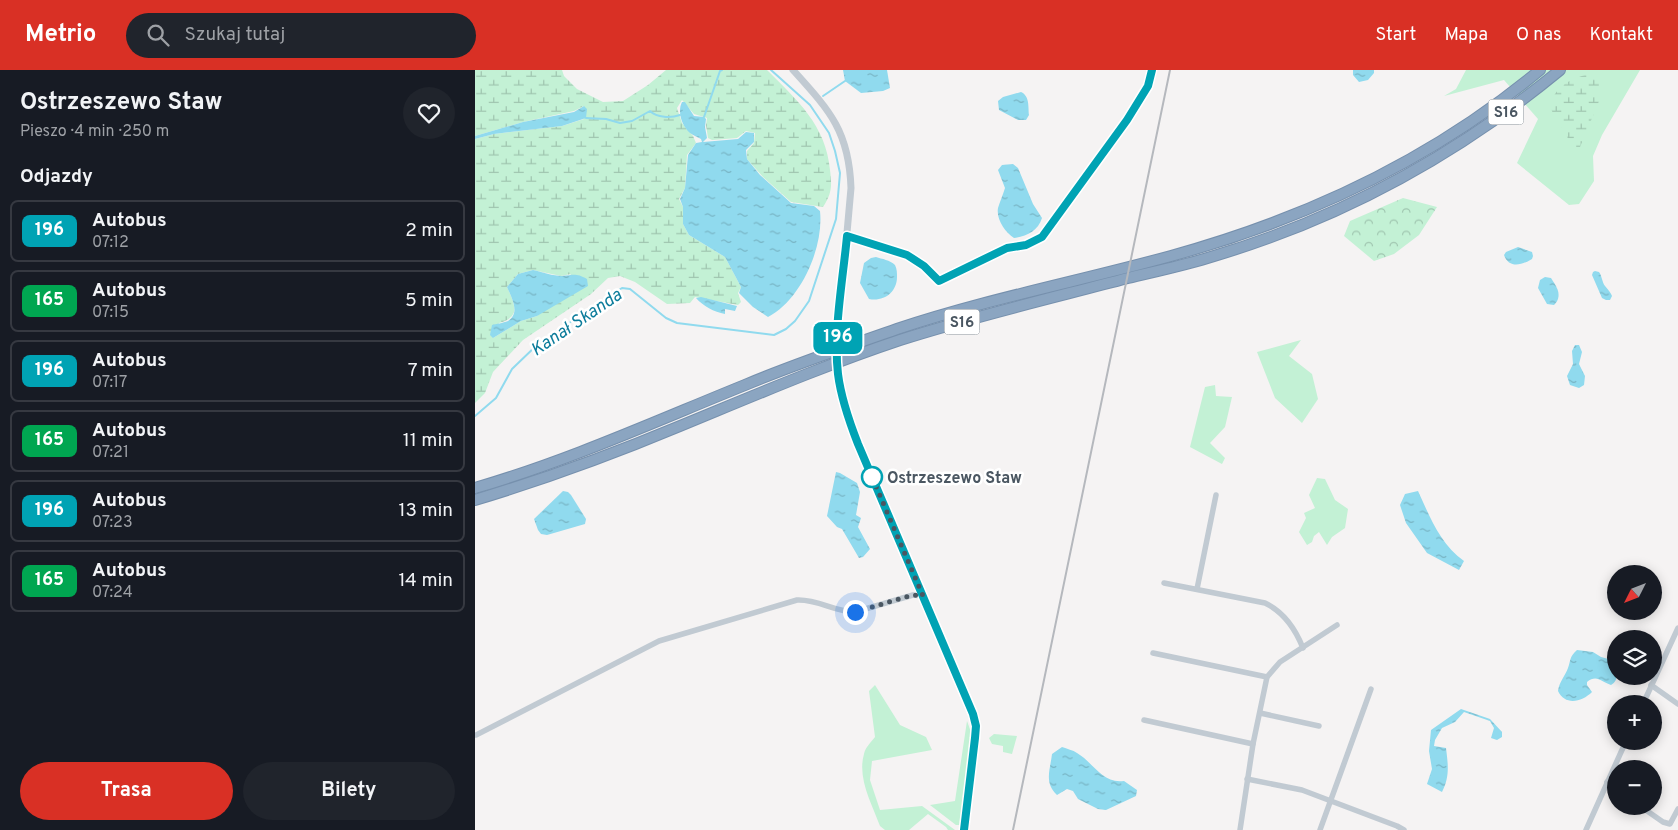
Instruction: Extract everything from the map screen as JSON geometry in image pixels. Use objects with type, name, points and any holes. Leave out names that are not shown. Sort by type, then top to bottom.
[{"type":"highway","name":"S16","points":[[475,488],[601,444],[749,383],[914,324],[976,305],[1172,256],[1282,220],[1336,198],[1388,172],[1442,141],[1485,112],[1540,70]]},
{"type":"highway","name":"S16","points":[[475,500],[530,483],[587,462],[843,360],[903,340],[1016,307],[1179,266],[1248,245],[1340,209],[1448,151],[1492,122],[1560,70]]},
{"type":"street","points":[[793,70],[822,102],[838,126],[847,149],[851,188],[839,322],[838,373],[845,410],[973,714],[976,726],[964,830]]},
{"type":"street","points":[[847,236],[907,255],[924,266],[939,281],[1007,248],[1026,245],[1042,237],[1127,120],[1148,86],[1152,70]]},
{"type":"street","points":[[1197,589],[1216,495]]},
{"type":"street","points":[[1164,583],[1265,603],[1276,608],[1297,634],[1303,648]]},
{"type":"street","points":[[476,735],[659,641],[797,600],[815,601],[835,609],[855,612],[913,595],[923,596]]},
{"type":"street","points":[[1240,830],[1253,744],[1267,677],[1280,662],[1337,625]]},
{"type":"street","points":[[1662,661],[1678,628]]},
{"type":"street","points":[[1153,653],[1267,677]]},
{"type":"street","points":[[1652,685],[1678,704]]},
{"type":"street","points":[[1320,830],[1371,689]]},
{"type":"street","points":[[1260,713],[1319,726]]},
{"type":"street","points":[[1144,720],[1253,744]]},
{"type":"street","points":[[1247,778],[1301,790],[1404,830]]},
{"type":"street","points":[[1586,830],[1607,782]]},
{"type":"street","points":[[1653,815],[1670,824],[1678,809]]},
{"type":"green space","points":[[475,70],[562,70],[564,76],[577,89],[603,102],[623,101],[648,85],[666,70],[767,70],[799,103],[816,126],[827,154],[831,189],[823,207],[791,202],[763,177],[747,159],[747,151],[754,143],[755,133],[746,131],[737,138],[712,140],[708,138],[707,118],[694,114],[682,100],[677,108],[682,123],[693,136],[696,143],[687,155],[685,188],[679,199],[683,207],[683,224],[689,235],[725,257],[741,287],[738,293],[741,302],[738,305],[695,297],[690,303],[667,304],[635,282],[620,276],[608,278],[591,294],[523,340],[493,372],[485,393],[475,403],[475,139],[494,134],[562,126],[584,119],[584,106],[574,111],[523,122],[475,136]],"holes":[[[533,270],[561,276],[571,274],[537,316],[521,321],[493,338],[499,323],[511,317],[513,313],[514,304],[507,287],[518,274]]]},
{"type":"green space","points":[[1466,70],[1640,70],[1602,135],[1593,156],[1594,181],[1579,204],[1569,205],[1517,163],[1538,119],[1504,80],[1444,96],[1456,89]]},
{"type":"green space","points":[[1587,74],[1600,83],[1600,99],[1580,147],[1574,150],[1549,105],[1560,88],[1574,79]]},
{"type":"green space","points":[[1403,198],[1437,207],[1419,235],[1394,254],[1374,261],[1344,236],[1350,221]]},
{"type":"green space","points":[[1301,340],[1289,356],[1312,374],[1318,399],[1302,423],[1275,398],[1257,352]]},
{"type":"green space","points":[[1215,385],[1216,396],[1232,397],[1225,427],[1210,443],[1225,458],[1222,464],[1190,447],[1205,387]]},
{"type":"green space","points":[[1317,478],[1325,479],[1335,500],[1348,509],[1345,528],[1332,537],[1327,545],[1319,532],[1314,536],[1312,542],[1307,545],[1299,532],[1306,518],[1304,513],[1315,508],[1309,495]]},
{"type":"green space","points":[[875,685],[900,725],[926,737],[932,750],[872,761],[870,780],[880,810],[922,806],[955,830],[948,830],[928,814],[909,830],[885,830],[880,826],[866,791],[862,772],[865,752],[875,737],[869,691]]},
{"type":"green space","points":[[967,721],[972,735],[962,825],[956,825],[930,805],[955,801]]},
{"type":"green space","points":[[994,734],[1017,736],[1012,754],[1003,752],[1003,746],[992,744],[989,738]]},
{"type":"water","points":[[843,70],[887,70],[890,88],[883,91],[861,93],[845,81]]},
{"type":"water","points":[[1353,70],[1374,70],[1374,73],[1368,80],[1359,82],[1353,75]]},
{"type":"water","points":[[1021,92],[1026,96],[1028,102],[1029,115],[1026,120],[1018,120],[999,110],[998,101],[1003,97]]},
{"type":"water","points":[[682,102],[685,102],[694,116],[706,119],[707,138],[703,142],[738,139],[746,132],[754,133],[754,142],[746,150],[747,159],[760,175],[791,203],[814,206],[820,211],[818,240],[808,271],[791,298],[768,317],[753,307],[739,293],[741,287],[725,257],[689,235],[683,224],[683,207],[680,199],[685,188],[688,155],[696,143],[702,142],[701,139],[687,130],[683,123],[680,114]]},
{"type":"water","points":[[584,106],[587,109],[586,118],[562,126],[494,134],[475,139],[475,136],[523,122],[574,112]]},
{"type":"water","points":[[1013,164],[1018,168],[1033,204],[1042,218],[1038,226],[1031,232],[1014,238],[1007,232],[998,216],[998,208],[1005,188],[998,170],[1002,165]]},
{"type":"water","points":[[1518,247],[1532,252],[1532,259],[1520,264],[1509,262],[1504,255],[1506,252]]},
{"type":"water","points":[[876,257],[895,265],[897,272],[895,287],[889,295],[875,300],[869,299],[860,283],[864,263]]},
{"type":"water","points":[[533,270],[551,275],[580,276],[587,279],[588,286],[537,316],[521,321],[493,338],[490,335],[492,325],[508,321],[514,314],[513,300],[507,287],[518,274]]},
{"type":"water","points":[[1595,271],[1599,272],[1611,294],[1610,300],[1602,298],[1592,275]]},
{"type":"water","points":[[1545,277],[1551,278],[1559,295],[1554,305],[1547,304],[1538,288],[1540,280]]},
{"type":"water","points":[[701,297],[737,306],[735,311],[725,309],[725,314],[721,313],[705,306],[696,298]]},
{"type":"water","points":[[1575,345],[1579,345],[1582,352],[1579,364],[1585,376],[1584,385],[1579,388],[1570,385],[1567,376],[1573,364],[1572,351]]},
{"type":"water","points":[[836,472],[857,483],[860,492],[856,515],[861,518],[858,527],[870,549],[863,557],[859,558],[842,529],[837,527],[827,516]]},
{"type":"water","points":[[563,491],[571,495],[586,519],[585,524],[547,535],[541,534],[534,519]]},
{"type":"water","points":[[1418,491],[1431,520],[1442,538],[1448,547],[1464,561],[1459,570],[1427,553],[1406,523],[1400,505],[1405,494]]},
{"type":"water","points":[[1577,650],[1593,652],[1607,659],[1607,683],[1599,679],[1590,680],[1587,682],[1587,685],[1592,692],[1579,700],[1569,701],[1561,696],[1558,691],[1574,652]]},
{"type":"water","points":[[1461,709],[1490,719],[1502,732],[1502,737],[1497,740],[1491,738],[1494,728],[1490,721],[1464,712],[1455,722],[1442,728],[1435,740],[1434,746],[1446,748],[1447,776],[1442,792],[1427,784],[1432,769],[1429,751],[1431,730]]},
{"type":"water","points":[[1062,747],[1072,750],[1083,757],[1104,776],[1116,781],[1124,781],[1137,790],[1136,796],[1106,810],[1098,809],[1078,799],[1073,791],[1067,789],[1057,795],[1050,786],[1049,771],[1052,754]]},
{"type":"waterway","points":[[704,117],[720,71],[722,70]]},
{"type":"waterway","name":"Kanał Skanda","points":[[475,416],[496,398],[512,369],[539,343],[622,288],[630,289],[666,318],[677,323],[774,335],[786,329],[795,321],[809,301],[836,219],[840,173],[829,133],[810,105],[771,70]]},
{"type":"waterway","points":[[823,96],[845,81]]},
{"type":"waterway","points":[[586,118],[606,119],[620,123],[632,121],[650,111],[664,117],[680,115]]},
{"type":"railway","points":[[1013,830],[1170,70]]},
{"type":"bus line","name":"196","points":[[964,830],[976,726],[973,714],[858,444],[845,410],[840,389],[837,345],[847,236],[890,248],[907,255],[924,266],[939,281],[1007,248],[1026,245],[1042,237],[1127,120],[1148,86],[1152,70]]},
{"type":"place","name":"Ostrzeszewo Staw","points":[[872,477]]},
{"type":"route","points":[[855,612],[913,595],[923,596],[872,477]]}]
